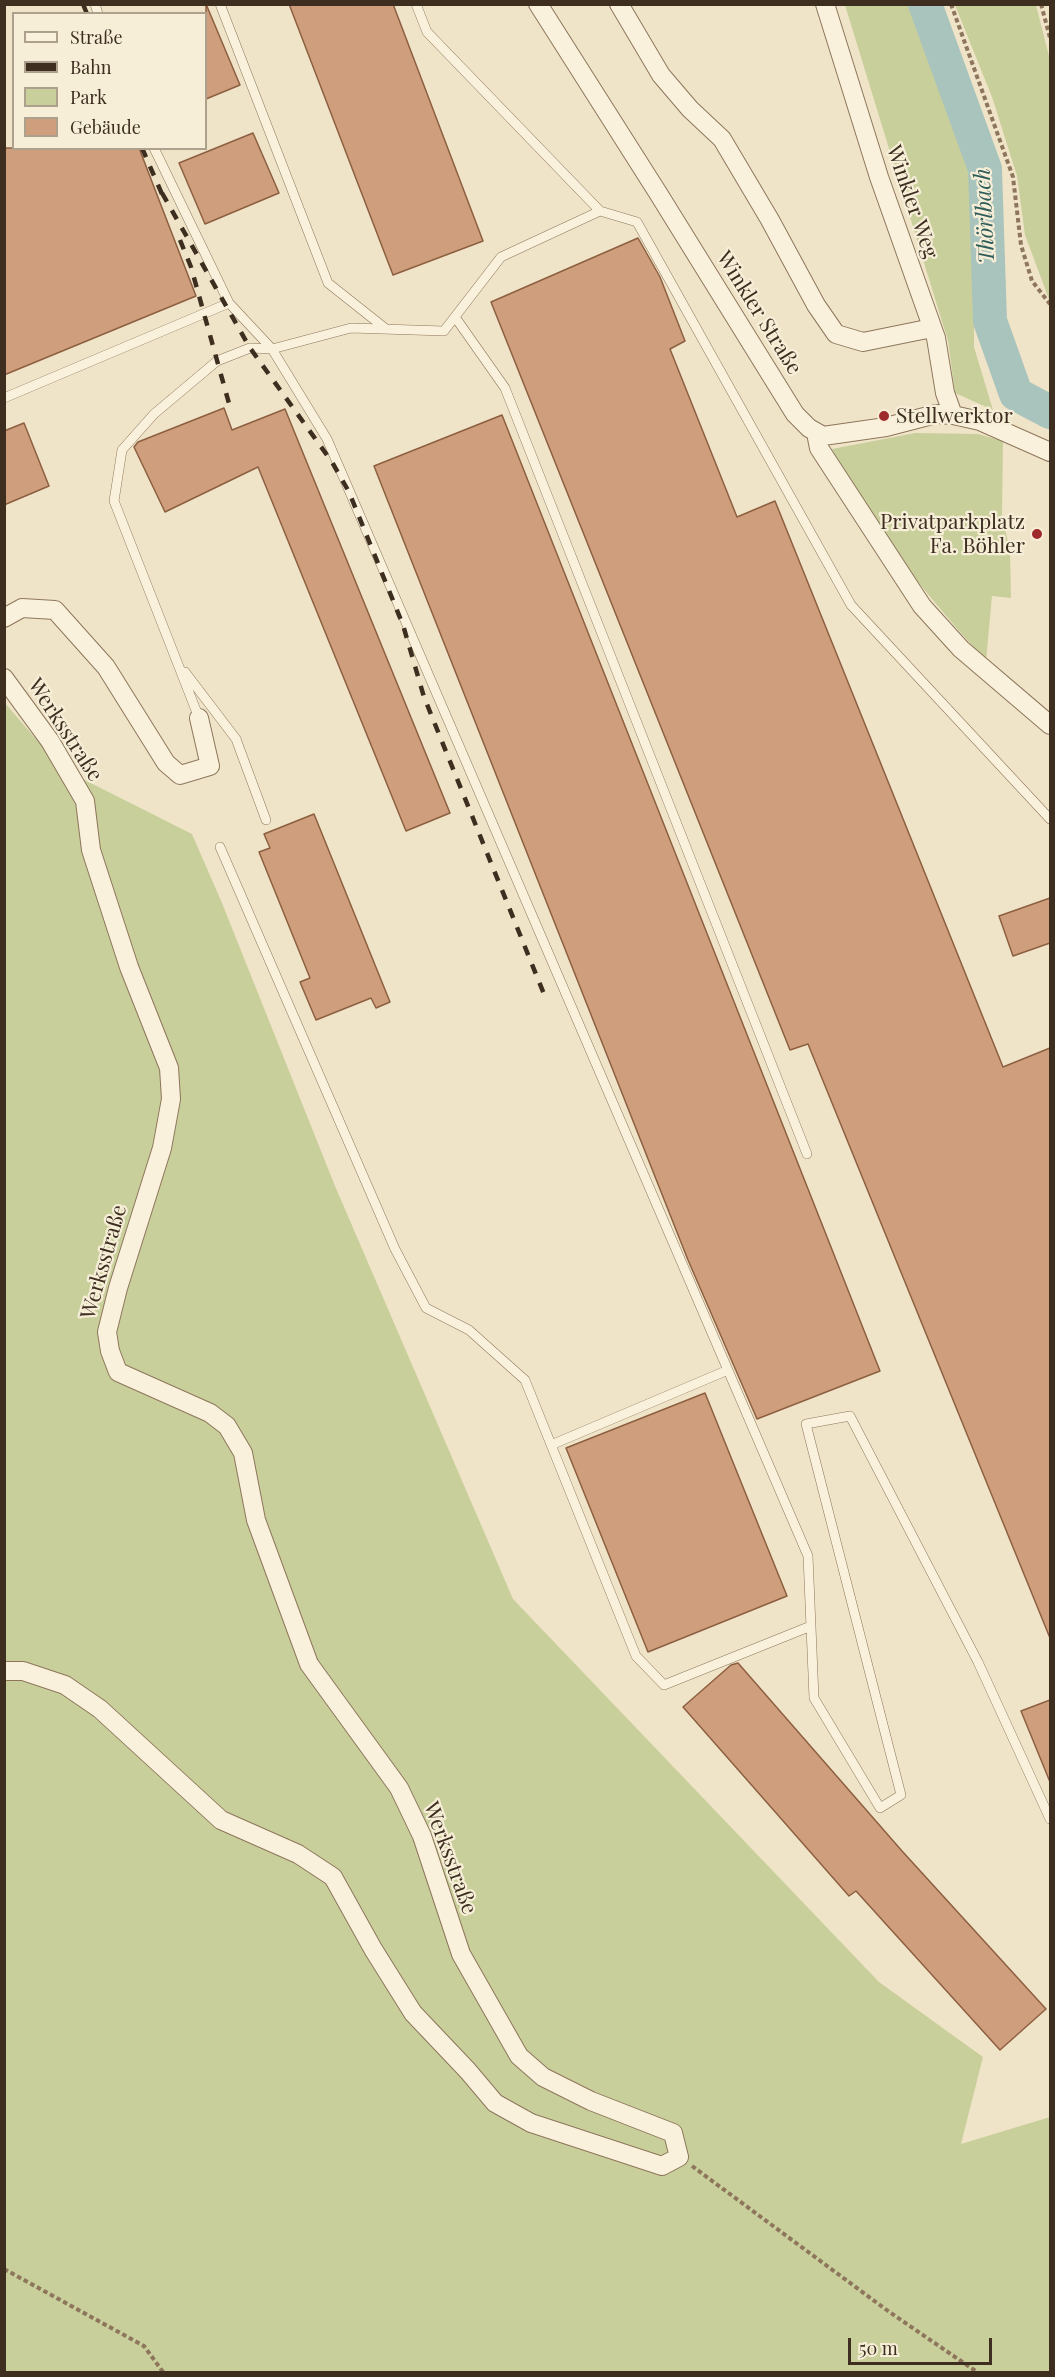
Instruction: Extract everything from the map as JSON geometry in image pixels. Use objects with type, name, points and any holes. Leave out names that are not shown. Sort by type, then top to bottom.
[{"type":"street","name":"Winkler Straße","points":[[538,4],[795,414],[816,433]]},
{"type":"street","points":[[619,4],[661,75],[690,109],[722,139],[770,220],[816,305],[836,334],[864,342],[932,328]]},
{"type":"street","name":"Winkler Weg","points":[[825,4],[879,177],[936,339],[945,393],[953,415]]},
{"type":"street","points":[[816,433],[823,436],[831,435],[886,427],[936,414],[953,415],[980,421],[1050,452]]},
{"type":"street","points":[[816,433],[819,448],[922,606],[961,649],[1050,725]]},
{"type":"street","points":[[4,618],[21,608],[55,610],[106,667],[166,763],[180,775],[210,766],[199,718]]},
{"type":"street","name":"Werksstraße","points":[[4,678],[50,741],[85,801],[91,850],[129,967],[169,1068],[171,1099],[162,1148],[118,1288],[107,1332],[110,1352],[118,1372],[203,1410],[227,1426],[243,1453],[256,1520],[309,1664],[399,1788],[422,1836],[461,1954],[519,2056],[543,2077],[591,2102],[673,2133],[679,2157]]},
{"type":"street","points":[[4,1671],[23,1671],[65,1685],[100,1709],[221,1820],[298,1854],[333,1877],[373,1949],[413,2013],[495,2103],[531,2122],[662,2166],[679,2157]]},
{"type":"lane","points":[[220,4],[328,283],[386,329]]},
{"type":"lane","points":[[416,4],[427,32],[600,211],[637,222],[851,605],[1050,819]]},
{"type":"lane","points":[[155,150],[229,303],[272,349],[327,439],[808,1556],[814,1698],[880,1808],[901,1795],[806,1424],[850,1416],[978,1662],[1050,1819]]},
{"type":"lane","points":[[199,718],[114,501],[122,450],[154,414],[217,361],[250,348],[272,349],[351,328],[444,331],[501,257],[600,211]]},
{"type":"lane","points":[[4,398],[229,303]]},
{"type":"lane","points":[[455,317],[505,388],[807,1154]]},
{"type":"lane","points":[[178,663],[236,740],[266,820]]},
{"type":"lane","points":[[220,847],[395,1249],[426,1308],[469,1330],[525,1380],[636,1656],[664,1685],[811,1626]]},
{"type":"lane","points":[[551,1445],[728,1370]]},
{"type":"path","points":[[951,4],[1013,177],[1021,245],[1032,281],[1050,304]]},
{"type":"path","points":[[1041,4],[1050,38]]},
{"type":"path","points":[[679,2157],[888,2311],[977,2373]]},
{"type":"path","points":[[4,2269],[144,2346],[163,2373]]},
{"type":"green space","points":[[845,5],[917,5],[968,150],[981,253],[974,309],[974,347],[993,410],[955,393],[948,341]]},
{"type":"green space","points":[[955,5],[1036,5],[1050,60],[1050,302],[1025,235],[1017,176],[992,97]]},
{"type":"green space","points":[[915,433],[978,434],[1003,441],[1002,516],[1010,550],[1011,598],[992,596],[986,661],[943,612],[882,534],[832,449]]},
{"type":"green space","points":[[4,702],[61,768],[192,834],[222,903],[335,1186],[513,1599],[879,1982],[983,2057],[961,2144],[1050,2117],[1050,2372],[5,2372]]},
{"type":"building","points":[[206,4],[240,85],[207,99],[207,12]]},
{"type":"building","points":[[289,4],[393,4],[483,241],[393,275]]},
{"type":"building","points":[[253,133],[279,193],[205,224],[179,163]]},
{"type":"building","points":[[4,148],[12,148],[12,150],[140,150],[196,296],[4,375]]},
{"type":"building","points":[[638,238],[660,277],[685,341],[670,349],[737,517],[775,501],[1003,1067],[1050,1048],[1050,1638],[808,1044],[790,1050],[491,302]]},
{"type":"building","points":[[224,408],[232,430],[285,409],[450,813],[406,831],[258,467],[165,512],[134,447],[138,442]]},
{"type":"building","points":[[502,415],[880,1371],[757,1419],[688,1260],[374,466]]},
{"type":"building","points":[[24,423],[49,486],[4,505],[4,431]]},
{"type":"building","points":[[314,814],[390,1002],[376,1008],[371,998],[316,1020],[300,982],[310,978],[259,852],[270,848],[264,834]]},
{"type":"building","points":[[1050,898],[1050,943],[1013,956],[999,916]]},
{"type":"building","points":[[705,1393],[787,1596],[648,1652],[566,1448]]},
{"type":"building","points":[[738,1663],[902,1851],[1046,2009],[1000,2050],[856,1891],[849,1896],[683,1707],[731,1665]]},
{"type":"building","points":[[1050,1700],[1050,1782],[1021,1711]]},
{"type":"waterway","name":"Thörlbach","points":[[925,4],[985,169],[990,321],[1016,394],[1050,412]]},
{"type":"railway","points":[[83,4],[86,12]]},
{"type":"railway","points":[[143,150],[165,201]]},
{"type":"railway","points":[[162,193],[250,348],[332,462],[349,492],[403,625],[424,697],[546,999]]},
{"type":"railway","points":[[180,240],[191,267],[230,407]]},
{"type":"place","name":"Stellwerktor","points":[[884,416]]},
{"type":"place","name":"Privatparkplatz Fa. Böhler","points":[[1037,534]]}]
